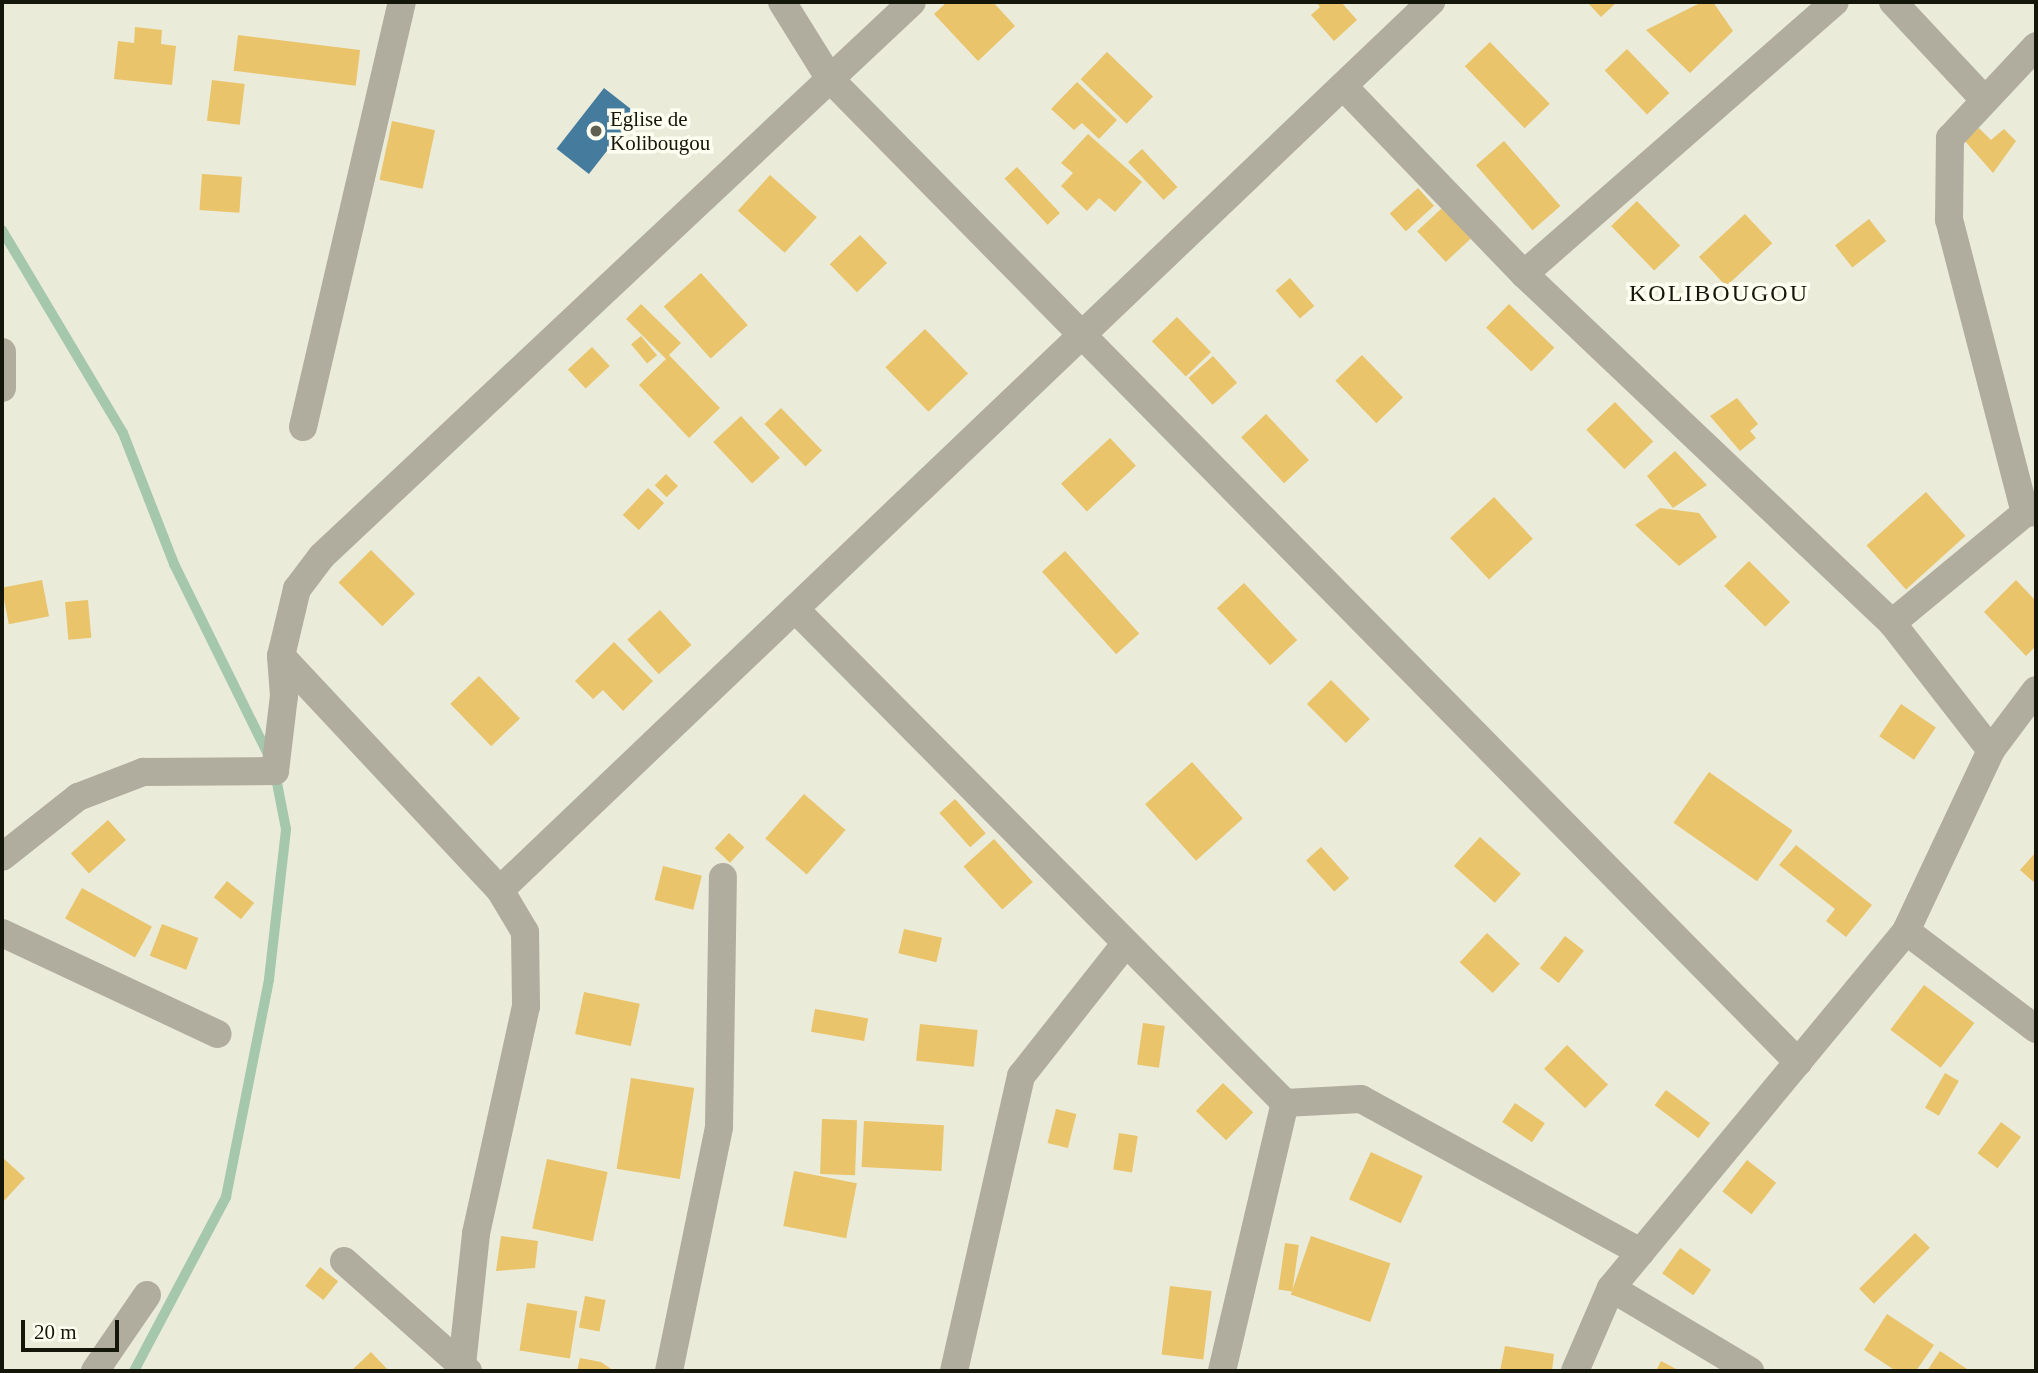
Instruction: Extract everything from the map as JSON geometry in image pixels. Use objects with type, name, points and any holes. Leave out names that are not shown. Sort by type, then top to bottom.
[{"type":"street","points":[[303,427],[402,2]]},
{"type":"street","points":[[782,2],[830,79],[1798,1062]]},
{"type":"street","points":[[2,858],[78,797],[143,772],[275,771],[284,696],[281,656],[297,589],[322,556],[912,2]]},
{"type":"street","points":[[500,890],[1431,2]]},
{"type":"street","points":[[1524,274],[1835,2]]},
{"type":"street","points":[[1893,2],[1982,97]]},
{"type":"street","points":[[1892,623],[2031,513],[1949,220],[1950,138],[1982,97],[2036,46]]},
{"type":"street","points":[[1343,86],[1524,274],[1892,623],[1991,750]]},
{"type":"street","points":[[2,352],[2,388]]},
{"type":"street","points":[[795,609],[1285,1103],[1362,1099],[1641,1252]]},
{"type":"street","points":[[281,656],[500,890],[525,932],[526,1006],[476,1234],[465,1369]]},
{"type":"street","points":[[1575,1371],[1611,1288],[1906,931],[1991,750],[2036,690]]},
{"type":"street","points":[[669,1371],[719,1127],[723,877]]},
{"type":"street","points":[[1906,931],[2036,1030]]},
{"type":"street","points":[[2,933],[218,1034]]},
{"type":"street","points":[[954,1371],[1021,1076],[1126,943]]},
{"type":"street","points":[[1222,1371],[1285,1103]]},
{"type":"street","points":[[344,1261],[465,1369]]},
{"type":"street","points":[[1611,1288],[1750,1371]]},
{"type":"street","points":[[95,1371],[147,1295]]},
{"type":"building: Logements","points":[[947,2],[993,2],[1015,26],[978,61],[934,14]]},
{"type":"building: Logements","points":[[1316,2],[1341,2],[1357,20],[1334,41],[1311,15],[1320,7]]},
{"type":"building: Logements","points":[[1587,2],[1617,2],[1601,17]]},
{"type":"building: Logements","points":[[1702,2],[1713,2],[1733,31],[1690,73],[1646,30]]},
{"type":"building: Logements","points":[[135,27],[162,30],[161,44],[176,46],[172,85],[114,79],[118,41],[134,43]]},
{"type":"building: Logements","points":[[238,35],[360,50],[356,86],[234,71]]},
{"type":"building: Logements","points":[[1490,42],[1550,104],[1525,128],[1465,66]]},
{"type":"building: Logements","points":[[1627,49],[1669,93],[1647,114],[1605,71]]},
{"type":"building: Logements","points":[[1107,52],[1153,96],[1127,124],[1081,79]]},
{"type":"building: Logements","points":[[212,80],[245,84],[240,125],[207,121]]},
{"type":"building: Logements","points":[[1077,82],[1117,120],[1099,139],[1082,123],[1074,130],[1051,109]]},
{"type":"building: Logements","points":[[392,121],[435,130],[423,189],[380,180]]},
{"type":"building: Logements","points":[[1979,128],[1991,140],[2004,129],[2016,141],[1993,173],[1964,140]]},
{"type":"building: Logements","points":[[1088,134],[1142,182],[1115,212],[1099,198],[1087,211],[1061,186],[1073,173],[1061,163]]},
{"type":"building: Logements","points":[[1504,141],[1560,206],[1532,230],[1476,165]]},
{"type":"building: Logements","points":[[1142,149],[1177,187],[1164,200],[1128,162]]},
{"type":"building: Logements","points":[[1017,167],[1060,213],[1048,225],[1005,179]]},
{"type":"building: Logements","points":[[202,174],[242,177],[239,213],[199,210]]},
{"type":"building: Logements","points":[[770,175],[817,217],[785,253],[738,211]]},
{"type":"building: Logements","points":[[1418,188],[1434,206],[1406,231],[1390,213]]},
{"type":"building: Logements","points":[[1637,201],[1680,246],[1654,271],[1611,226]]},
{"type":"building: Logements","points":[[1442,208],[1471,239],[1446,262],[1417,231]]},
{"type":"building: Logements","points":[[1745,214],[1772,243],[1726,286],[1699,257]]},
{"type":"building: Logements","points":[[1869,219],[1886,241],[1852,268],[1835,245]]},
{"type":"building: Logements","points":[[860,235],[887,263],[857,292],[830,264]]},
{"type":"building: Logements","points":[[701,273],[748,325],[711,358],[664,306]]},
{"type":"building: Logements","points":[[1290,278],[1314,306],[1300,318],[1276,290]]},
{"type":"building: Logements","points":[[641,304],[681,343],[669,355],[720,408],[689,438],[639,385],[666,359],[626,319]]},
{"type":"building: Logements","points":[[1509,304],[1554,348],[1531,372],[1486,328]]},
{"type":"building: Logements","points":[[1177,317],[1211,352],[1186,377],[1152,341]]},
{"type":"building: Logements","points":[[925,329],[968,374],[929,412],[885,367]]},
{"type":"building: Logements","points":[[641,336],[657,355],[647,364],[631,344]]},
{"type":"building: Logements","points":[[592,347],[610,366],[586,389],[568,370]]},
{"type":"building: Logements","points":[[1362,355],[1403,397],[1376,423],[1335,381]]},
{"type":"building: Logements","points":[[1213,356],[1237,383],[1213,405],[1188,378]]},
{"type":"building: Logements","points":[[1737,398],[1758,424],[1750,431],[1756,438],[1740,451],[1710,416]]},
{"type":"building: Logements","points":[[1615,402],[1653,442],[1624,469],[1586,430]]},
{"type":"building: Logements","points":[[781,408],[822,450],[805,466],[764,424]]},
{"type":"building: Logements","points":[[1266,414],[1309,460],[1284,483],[1241,437]]},
{"type":"building: Logements","points":[[741,416],[780,458],[752,484],[713,442]]},
{"type":"building: Logements","points":[[1110,438],[1136,466],[1087,511],[1061,484]]},
{"type":"building: Logements","points":[[1675,451],[1707,485],[1673,508],[1647,476]]},
{"type":"building: Logements","points":[[666,474],[678,486],[667,497],[655,485]]},
{"type":"building: Logements","points":[[648,488],[664,503],[639,530],[623,515]]},
{"type":"building: Logements","points":[[1926,492],[1965,536],[1906,589],[1867,546]]},
{"type":"building: Logements","points":[[1494,497],[1533,539],[1489,580],[1450,538]]},
{"type":"building: Logements","points":[[1660,508],[1699,513],[1717,537],[1679,566],[1635,525]]},
{"type":"building: Logements","points":[[371,550],[415,594],[382,626],[338,583]]},
{"type":"building: Logements","points":[[1065,551],[1139,633],[1116,654],[1042,572]]},
{"type":"building: Logements","points":[[1749,561],[1790,602],[1765,627],[1724,586]]},
{"type":"building: Logements","points":[[42,580],[49,616],[9,624],[2,588]]},
{"type":"building: Logements","points":[[2016,580],[2036,601],[2036,646],[2026,656],[1984,612]]},
{"type":"building: Logements","points":[[1244,583],[1297,640],[1270,665],[1217,608]]},
{"type":"building: Logements","points":[[88,600],[91,638],[68,640],[65,602]]},
{"type":"building: Logements","points":[[660,610],[691,645],[659,674],[627,639]]},
{"type":"building: Logements","points":[[614,642],[653,681],[623,711],[603,690],[593,699],[575,681]]},
{"type":"building: Logements","points":[[479,676],[520,718],[491,746],[450,704]]},
{"type":"building: Logements","points":[[1331,680],[1370,719],[1346,743],[1307,704]]},
{"type":"building: Logements","points":[[1901,704],[1936,727],[1914,760],[1879,736]]},
{"type":"building: Logements","points":[[1192,762],[1243,818],[1196,861],[1145,804]]},
{"type":"building: Logements","points":[[1709,772],[1793,831],[1757,881],[1673,823]]},
{"type":"building: Logements","points":[[804,794],[846,830],[807,875],[765,839]]},
{"type":"building: Logements","points":[[955,799],[986,833],[970,847],[939,813]]},
{"type":"building: Logements","points":[[108,820],[126,840],[89,874],[71,853]]},
{"type":"building: Logements","points":[[729,833],[744,847],[730,863],[715,848]]},
{"type":"building: Logements","points":[[1480,837],[1521,874],[1495,903],[1454,866]]},
{"type":"building: Logements","points":[[994,839],[1033,882],[1002,910],[964,866]]},
{"type":"building: Logements","points":[[1796,845],[1872,905],[1846,937],[1826,921],[1835,909],[1779,865]]},
{"type":"building: Logements","points":[[1321,847],[1349,878],[1334,892],[1306,860]]},
{"type":"building: Logements","points":[[2036,852],[2036,884],[2020,870]]},
{"type":"building: Logements","points":[[663,866],[702,876],[693,910],[655,900]]},
{"type":"building: Logements","points":[[227,881],[254,903],[241,919],[214,897]]},
{"type":"building: Logements","points":[[82,888],[152,927],[135,957],[65,919]]},
{"type":"building: Logements","points":[[162,924],[198,938],[186,970],[150,956]]},
{"type":"building: Logements","points":[[904,929],[942,938],[936,962],[898,953]]},
{"type":"building: Logements","points":[[1487,933],[1520,964],[1493,993],[1460,962]]},
{"type":"building: Logements","points":[[1565,936],[1584,951],[1559,983],[1540,968]]},
{"type":"building: Logements","points":[[1924,985],[1974,1023],[1941,1068],[1890,1030]]},
{"type":"building: Logements","points":[[584,992],[640,1004],[631,1046],[575,1034]]},
{"type":"building: Logements","points":[[815,1009],[868,1018],[864,1041],[811,1032]]},
{"type":"building: Logements","points":[[1143,1023],[1165,1026],[1159,1068],[1137,1065]]},
{"type":"building: Logements","points":[[920,1024],[978,1030],[974,1067],[916,1061]]},
{"type":"building: Logements","points":[[1567,1045],[1608,1085],[1585,1108],[1544,1069]]},
{"type":"building: Logements","points":[[1945,1073],[1959,1081],[1939,1116],[1925,1108]]},
{"type":"building: Logements","points":[[631,1078],[694,1088],[680,1179],[617,1169]]},
{"type":"building: Logements","points":[[1223,1083],[1253,1112],[1226,1140],[1196,1111]]},
{"type":"building: Logements","points":[[1666,1090],[1710,1123],[1698,1138],[1655,1105]]},
{"type":"building: Logements","points":[[1515,1103],[1545,1123],[1532,1142],[1502,1122]]},
{"type":"building: Logements","points":[[1056,1109],[1076,1114],[1068,1148],[1048,1143]]},
{"type":"building: Logements","points":[[822,1119],[857,1120],[855,1175],[820,1174]]},
{"type":"building: Logements","points":[[864,1121],[944,1125],[941,1171],[862,1167]]},
{"type":"building: Logements","points":[[2001,1122],[2021,1137],[1997,1168],[1978,1153]]},
{"type":"building: Logements","points":[[1119,1133],[1138,1136],[1132,1173],[1113,1170]]},
{"type":"building: Logements","points":[[1371,1152],[1423,1176],[1401,1223],[1349,1199]]},
{"type":"building: Logements","points":[[2,1157],[25,1178],[2,1203]]},
{"type":"building: Logements","points":[[547,1159],[608,1172],[593,1241],[532,1228]]},
{"type":"building: Logements","points":[[1747,1160],[1776,1183],[1752,1214],[1722,1192]]},
{"type":"building: Logements","points":[[794,1171],[857,1183],[846,1238],[783,1226]]},
{"type":"building: Logements","points":[[1915,1233],[1930,1248],[1874,1304],[1859,1289]]},
{"type":"building: Logements","points":[[501,1236],[538,1241],[535,1268],[496,1271]]},
{"type":"building: Logements","points":[[1311,1236],[1390,1263],[1370,1322],[1291,1295]]},
{"type":"building: Logements","points":[[1285,1243],[1299,1245],[1292,1291],[1278,1290]]},
{"type":"building: Logements","points":[[1680,1248],[1711,1270],[1693,1295],[1662,1273]]},
{"type":"building: Logements","points":[[320,1267],[338,1281],[323,1300],[305,1286]]},
{"type":"building: Logements","points":[[1170,1286],[1212,1291],[1203,1360],[1162,1354]]},
{"type":"building: Logements","points":[[585,1296],[606,1300],[600,1331],[579,1327]]},
{"type":"building: Logements","points":[[527,1303],[577,1311],[570,1358],[519,1350]]},
{"type":"building: Logements","points":[[1887,1314],[1934,1345],[1916,1371],[1896,1371],[1864,1350]]},
{"type":"building: Logements","points":[[1505,1346],[1554,1354],[1552,1371],[1500,1371]]},
{"type":"building: Logements","points":[[1940,1351],[1970,1371],[1927,1371]]},
{"type":"building: Logements","points":[[371,1352],[389,1371],[351,1371]]},
{"type":"building: Logements","points":[[580,1358],[601,1362],[614,1371],[577,1371]]},
{"type":"building: Logements","points":[[1661,1361],[1680,1371],[1656,1371]]},
{"type":"building: Public","name":"Eglise de Kolibougou","points":[[604,88],[636,113],[589,174],[557,149]]},
{"type":"waterway","points":[[2,230],[123,433],[174,564],[269,756]]},
{"type":"waterway","points":[[134,1371],[226,1197],[269,979],[286,829],[275,773]]},
{"type":"place","name":"Eglise de Kolibougou","points":[[596,131]]},
{"type":"district","name":"KOLIBOUGOU","points":[[1719,294]]}]
